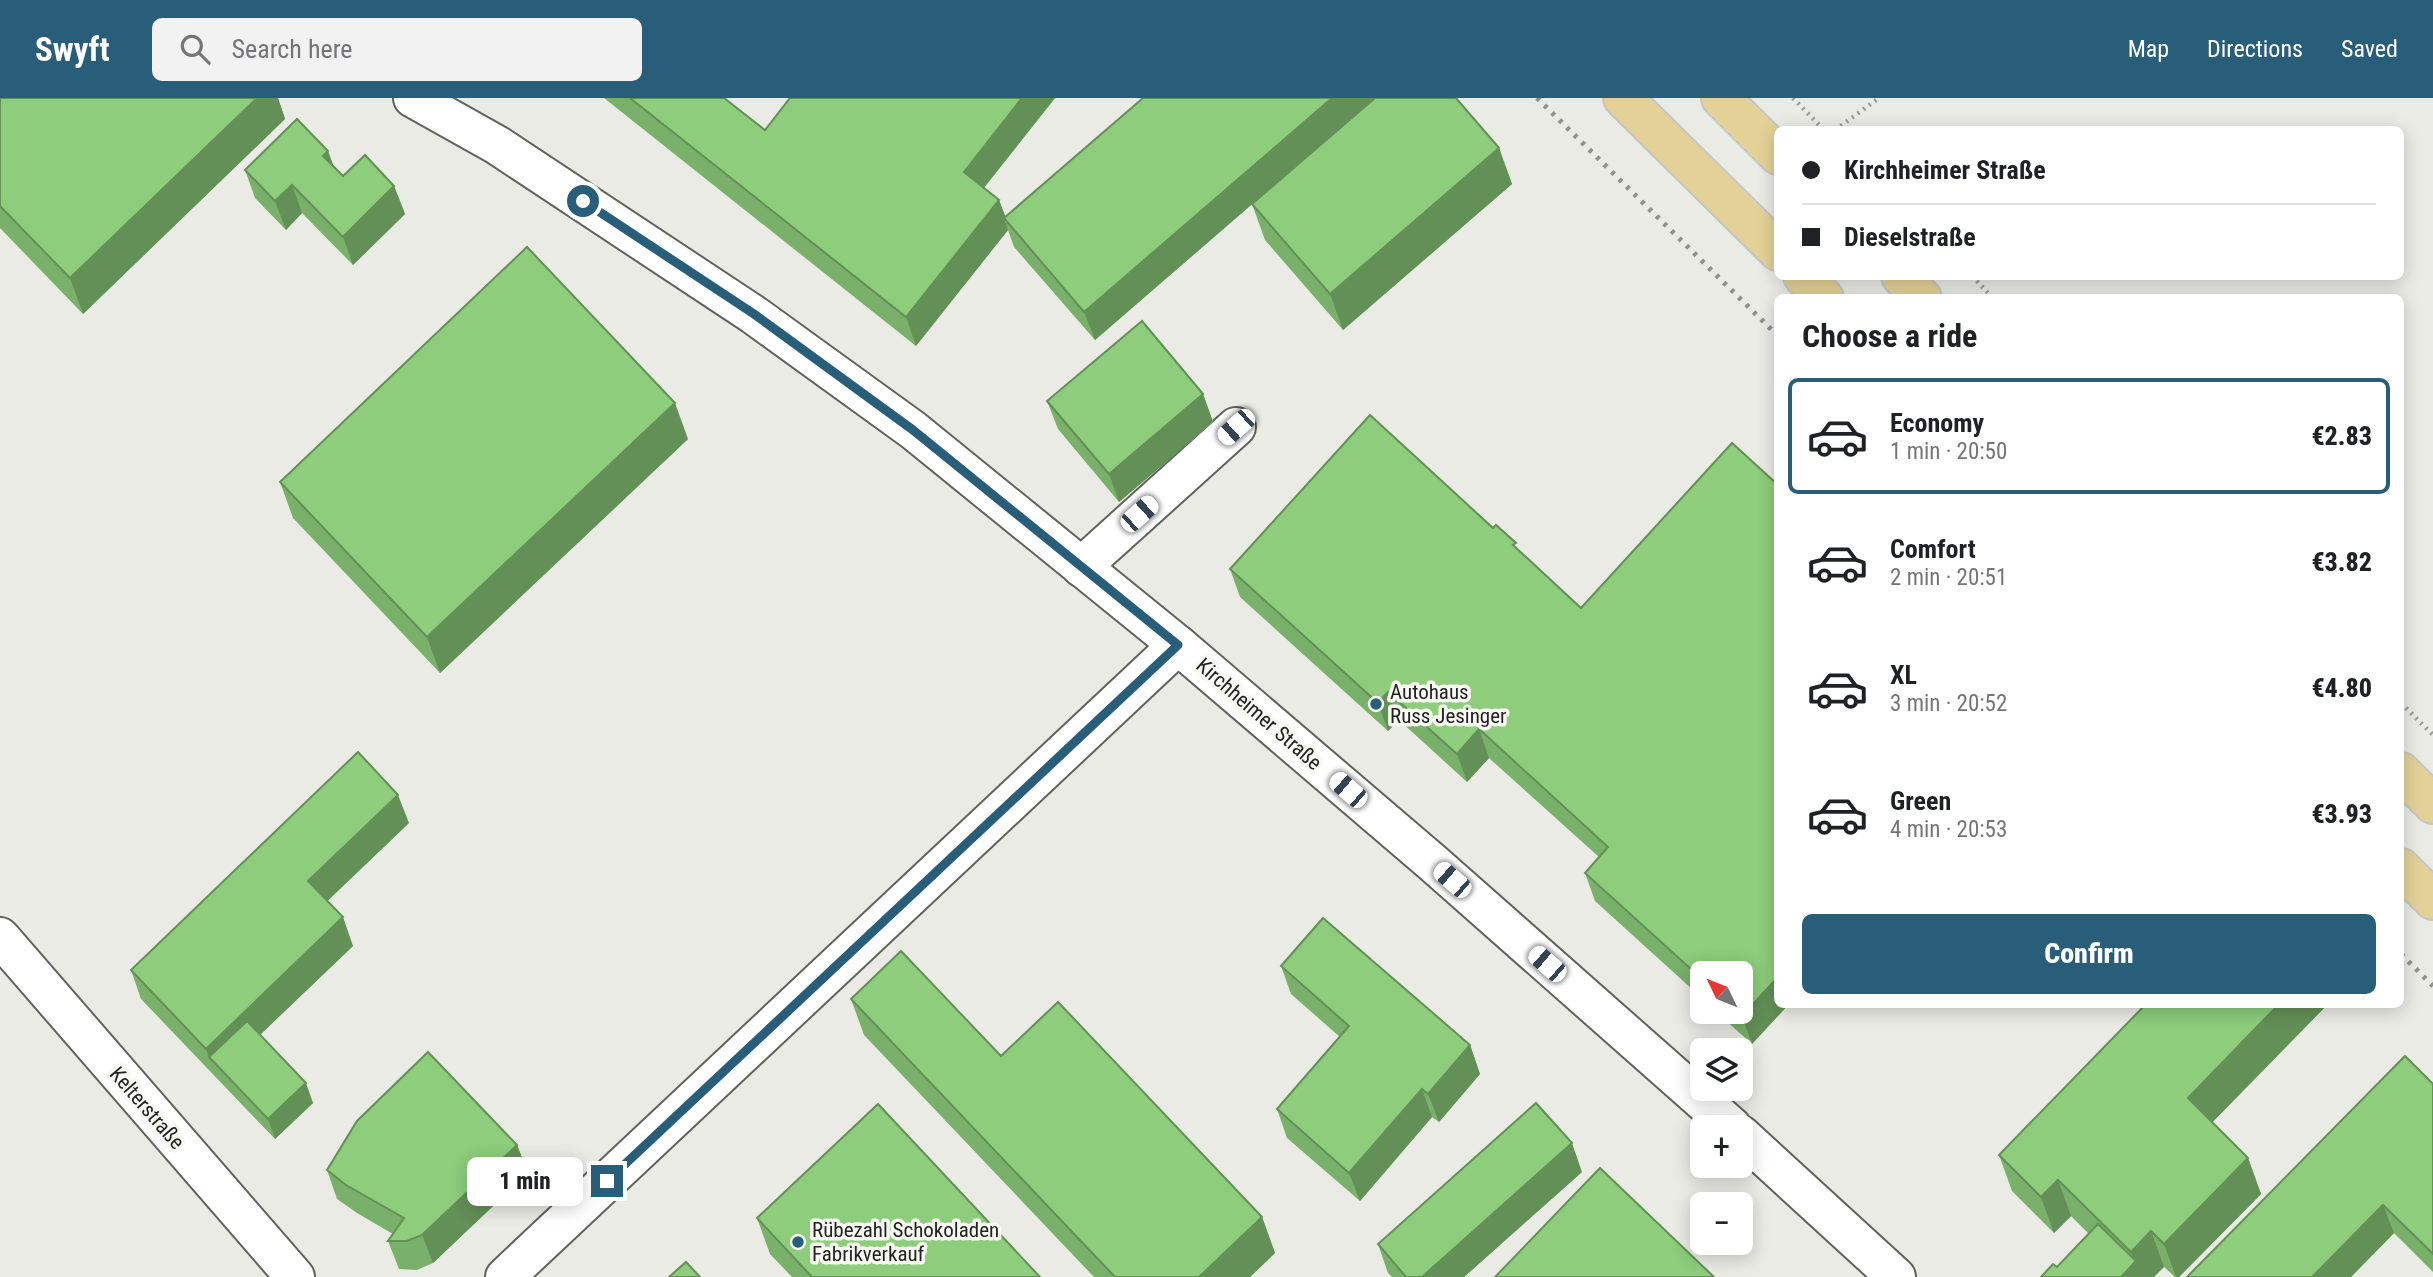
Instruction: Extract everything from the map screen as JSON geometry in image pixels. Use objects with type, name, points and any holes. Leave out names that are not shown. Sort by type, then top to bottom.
[{"type":"main road","points":[[1623,98],[1774,247]]},
{"type":"main road","points":[[1721,98],[1774,151]]},
{"type":"main road","points":[[1807,280],[1821,294]]},
{"type":"main road","points":[[1905,280],[1918,294]]},
{"type":"main road","points":[[2404,775],[2433,804]]},
{"type":"main road","points":[[2404,871],[2433,900]]},
{"type":"street","name":"Kirchheimer Straße","points":[[413,98],[497,145],[754,314],[913,430],[1178,645],[1443,872],[1718,1115]]},
{"type":"street","points":[[1081,567],[1236,427]]},
{"type":"street","points":[[505,1277],[1178,645]]},
{"type":"street","name":"Kelterstraße","points":[[0,937],[296,1277]]},
{"type":"street","points":[[1753,1146],[1896,1277]]},
{"type":"path","points":[[1793,98],[1820,126]]},
{"type":"path","points":[[1840,126],[1879,98]]},
{"type":"path","points":[[1976,280],[1989,294]]},
{"type":"path","points":[[2404,706],[2433,735]]},
{"type":"building","points":[[0,98],[257,98],[70,278],[0,206]]},
{"type":"building","points":[[630,98],[724,98],[765,130],[790,98],[1022,98],[964,172],[999,200],[906,317]]},
{"type":"building","points":[[1143,98],[1332,98],[1084,312],[1004,218]]},
{"type":"building","points":[[1375,98],[1456,98],[1499,148],[1330,294],[1252,204]]},
{"type":"building","points":[[297,119],[328,151],[323,156],[343,176],[365,155],[394,186],[343,237],[292,185],[275,201],[245,170]]},
{"type":"building","points":[[527,247],[675,403],[427,637],[280,482]]},
{"type":"building","points":[[1142,321],[1203,394],[1109,474],[1047,401]]},
{"type":"building","points":[[1370,415],[1493,528],[1496,525],[1516,543],[1513,545],[1581,608],[1732,443],[1774,481],[1774,981],[1754,1003],[1754,961],[1690,961],[1690,968],[1585,873],[1608,847],[1479,729],[1457,754],[1388,692],[1378,703],[1230,569]]},
{"type":"building","points":[[358,752],[398,795],[308,881],[343,917],[206,1049],[131,970]]},
{"type":"building","points":[[1323,918],[1470,1045],[1428,1094],[1422,1089],[1349,1173],[1277,1109],[1349,1026],[1281,966]]},
{"type":"building","points":[[901,951],[1001,1056],[1058,1002],[1262,1217],[1199,1277],[1115,1277],[851,999]]},
{"type":"building","points":[[2142,1008],[2275,1008],[2188,1098],[2248,1158],[2164,1244],[2151,1231],[2131,1252],[2058,1180],[2041,1197],[1999,1155]]},
{"type":"building","points":[[247,1021],[306,1083],[268,1119],[209,1057]]},
{"type":"building","points":[[428,1052],[517,1145],[422,1235],[407,1241],[388,1241],[404,1218],[346,1185],[327,1170],[357,1121]]},
{"type":"building","points":[[2405,1056],[2433,1084],[2433,1254],[2383,1205],[2312,1277],[2187,1277]]},
{"type":"building","points":[[1536,1103],[1572,1143],[1422,1277],[1406,1277],[1378,1244]]},
{"type":"building","points":[[878,1104],[1040,1277],[812,1277],[757,1218]]},
{"type":"building","points":[[1600,1168],[1714,1277],[1495,1277]]},
{"type":"building","points":[[2098,1224],[2136,1261],[2121,1277],[2041,1277],[2053,1264],[2057,1267]]},
{"type":"building","points":[[686,1262],[700,1277],[669,1277]]},
{"type":"railway","points":[[1537,98],[1774,332]]},
{"type":"railway","points":[[2404,957],[2433,986]]},
{"type":"place","name":"Autohaus Russ Jesinger","points":[[1376,704]]},
{"type":"place","name":"Rübezahl Schokoladen Fabrikverkauf","points":[[798,1242]]},
{"type":"route","points":[[583,201],[754,314],[913,430],[1178,645],[607,1181]]}]
